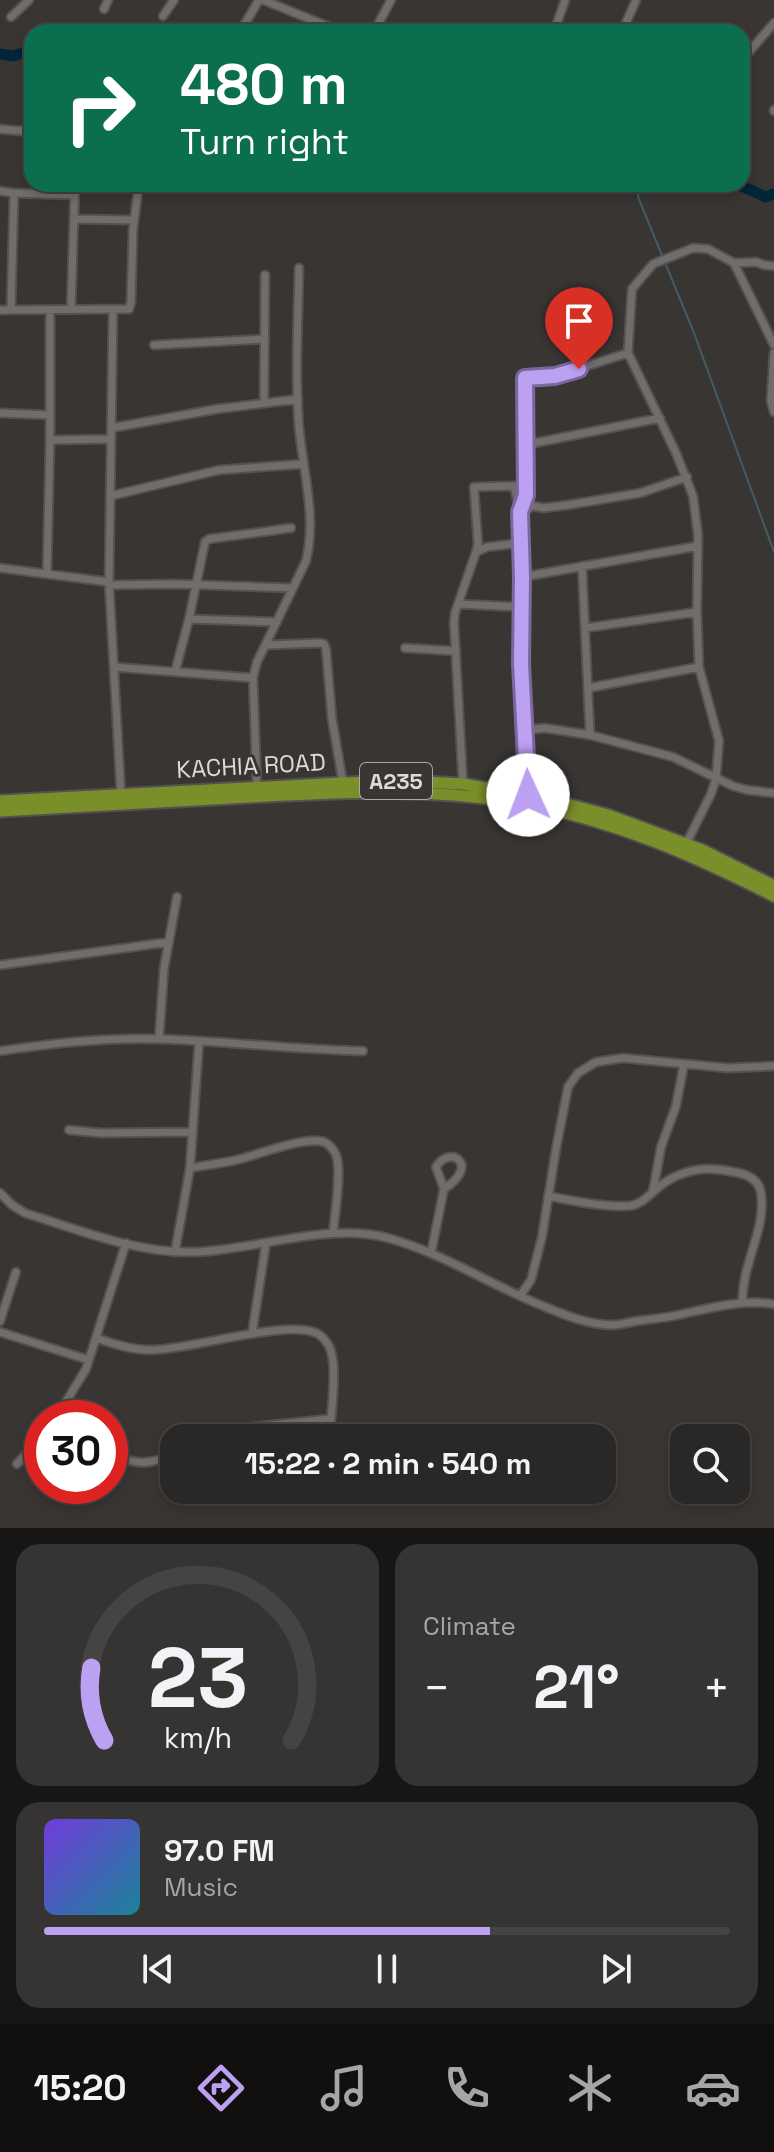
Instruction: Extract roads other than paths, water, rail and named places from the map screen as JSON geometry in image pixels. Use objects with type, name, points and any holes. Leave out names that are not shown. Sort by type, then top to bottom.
[{"type":"highway","name":"KACHIA ROAD","points":[[0,801],[343,783],[405,781],[463,784],[528,795],[608,815],[686,844],[774,886]]},
{"type":"highway","name":"KACHIA ROAD","points":[[0,811],[346,792],[450,794],[531,805],[635,833],[674,848],[774,896]]},
{"type":"street","points":[[11,17],[29,0]]},
{"type":"street","points":[[104,9],[108,0]]},
{"type":"street","points":[[163,16],[174,0]]},
{"type":"street","points":[[245,24],[261,0],[322,24]]},
{"type":"street","points":[[378,24],[391,0]]},
{"type":"street","points":[[557,24],[565,0]]},
{"type":"street","points":[[626,24],[636,0]]},
{"type":"street","points":[[750,51],[774,23]]},
{"type":"street","points":[[0,129],[24,130]]},
{"type":"street","points":[[0,191],[74,195]]},
{"type":"street","points":[[71,309],[74,192]]},
{"type":"street","points":[[0,310],[126,309],[131,306],[138,192]]},
{"type":"street","points":[[11,309],[14,193]]},
{"type":"street","points":[[74,219],[134,220]]},
{"type":"street","points":[[686,844],[716,779],[719,741],[699,667],[698,546],[693,496],[687,477],[628,353],[632,289],[653,264],[693,248],[708,249],[734,263],[756,262],[774,266]]},
{"type":"street","points":[[734,263],[774,345]]},
{"type":"street","points":[[257,787],[253,678],[257,662],[306,561],[309,546],[311,520],[298,399],[299,268]]},
{"type":"street","points":[[264,403],[265,275]]},
{"type":"street","points":[[113,309],[109,584],[121,795]]},
{"type":"street","points":[[47,574],[50,310]]},
{"type":"street","points":[[154,345],[265,339]]},
{"type":"street","points":[[520,512],[526,495],[525,378],[555,376],[628,353]]},
{"type":"street","points":[[774,353],[771,401],[774,412]]},
{"type":"street","points":[[111,428],[298,399]]},
{"type":"street","points":[[0,413],[50,415]]},
{"type":"street","points":[[524,445],[660,418]]},
{"type":"street","points":[[50,440],[111,439]]},
{"type":"street","points":[[110,496],[219,470],[304,464]]},
{"type":"street","points":[[520,512],[533,506],[568,505],[640,493],[687,477]]},
{"type":"street","points":[[463,784],[454,623],[478,544],[474,487],[514,486],[520,512],[521,664],[528,795]]},
{"type":"street","points":[[175,672],[205,542],[291,528]]},
{"type":"street","points":[[476,552],[487,547],[521,543]]},
{"type":"street","points":[[522,577],[698,546]]},
{"type":"street","points":[[582,566],[590,735]]},
{"type":"street","points":[[0,568],[109,584],[292,588]]},
{"type":"street","points":[[458,604],[522,607]]},
{"type":"street","points":[[585,628],[697,612]]},
{"type":"street","points":[[189,619],[277,622]]},
{"type":"street","points":[[266,645],[324,644],[343,783]]},
{"type":"street","points":[[405,648],[456,651]]},
{"type":"street","points":[[114,667],[253,678]]},
{"type":"street","points":[[588,688],[699,667]]},
{"type":"street","points":[[525,730],[545,728],[590,735],[673,757],[716,779],[747,790],[774,793]]},
{"type":"street","points":[[159,1039],[164,968],[177,897]]},
{"type":"street","points":[[0,965],[169,942]]},
{"type":"street","points":[[0,1051],[64,1043],[159,1039],[363,1051]]},
{"type":"street","points":[[175,1252],[190,1168],[199,1042]]},
{"type":"street","points":[[520,1296],[531,1280],[542,1237],[568,1087],[578,1073],[596,1062],[623,1058],[728,1068],[774,1066]]},
{"type":"street","points":[[653,1191],[661,1147],[676,1106],[684,1064]]},
{"type":"street","points":[[69,1130],[101,1133],[191,1132]]},
{"type":"street","points":[[190,1168],[302,1143],[325,1143],[337,1157],[333,1233]]},
{"type":"street","points":[[431,1253],[444,1189],[436,1167],[440,1160],[455,1157],[460,1162],[460,1177],[444,1189]]},
{"type":"street","points":[[548,1196],[629,1206],[642,1202],[677,1175],[698,1169],[744,1174],[756,1181],[761,1193],[759,1230],[747,1268],[742,1302]]},
{"type":"street","points":[[0,1193],[25,1213],[126,1243],[175,1252],[214,1251],[333,1233],[386,1237],[431,1253],[573,1319],[613,1325],[742,1302],[774,1304]]},
{"type":"street","points":[[68,1400],[89,1360],[126,1243]]},
{"type":"street","points":[[252,1334],[266,1243]]},
{"type":"street","points":[[0,1321],[16,1272]]},
{"type":"street","points":[[96,1338],[119,1346],[150,1350],[296,1329],[315,1332],[323,1337],[334,1363],[330,1424]]},
{"type":"street","points":[[0,1332],[89,1360]]},
{"type":"street","points":[[282,1424],[330,1419]]},
{"type":"street","points":[[17,1464],[24,1456]]},
{"type":"street","points":[[128,1461],[146,1464],[160,1460]]},
{"type":"waterway","points":[[0,54],[13,56],[24,53]]},
{"type":"waterway","points":[[750,190],[766,197],[774,194]]},
{"type":"waterway","points":[[639,192],[638,197],[694,333],[774,552]]}]
